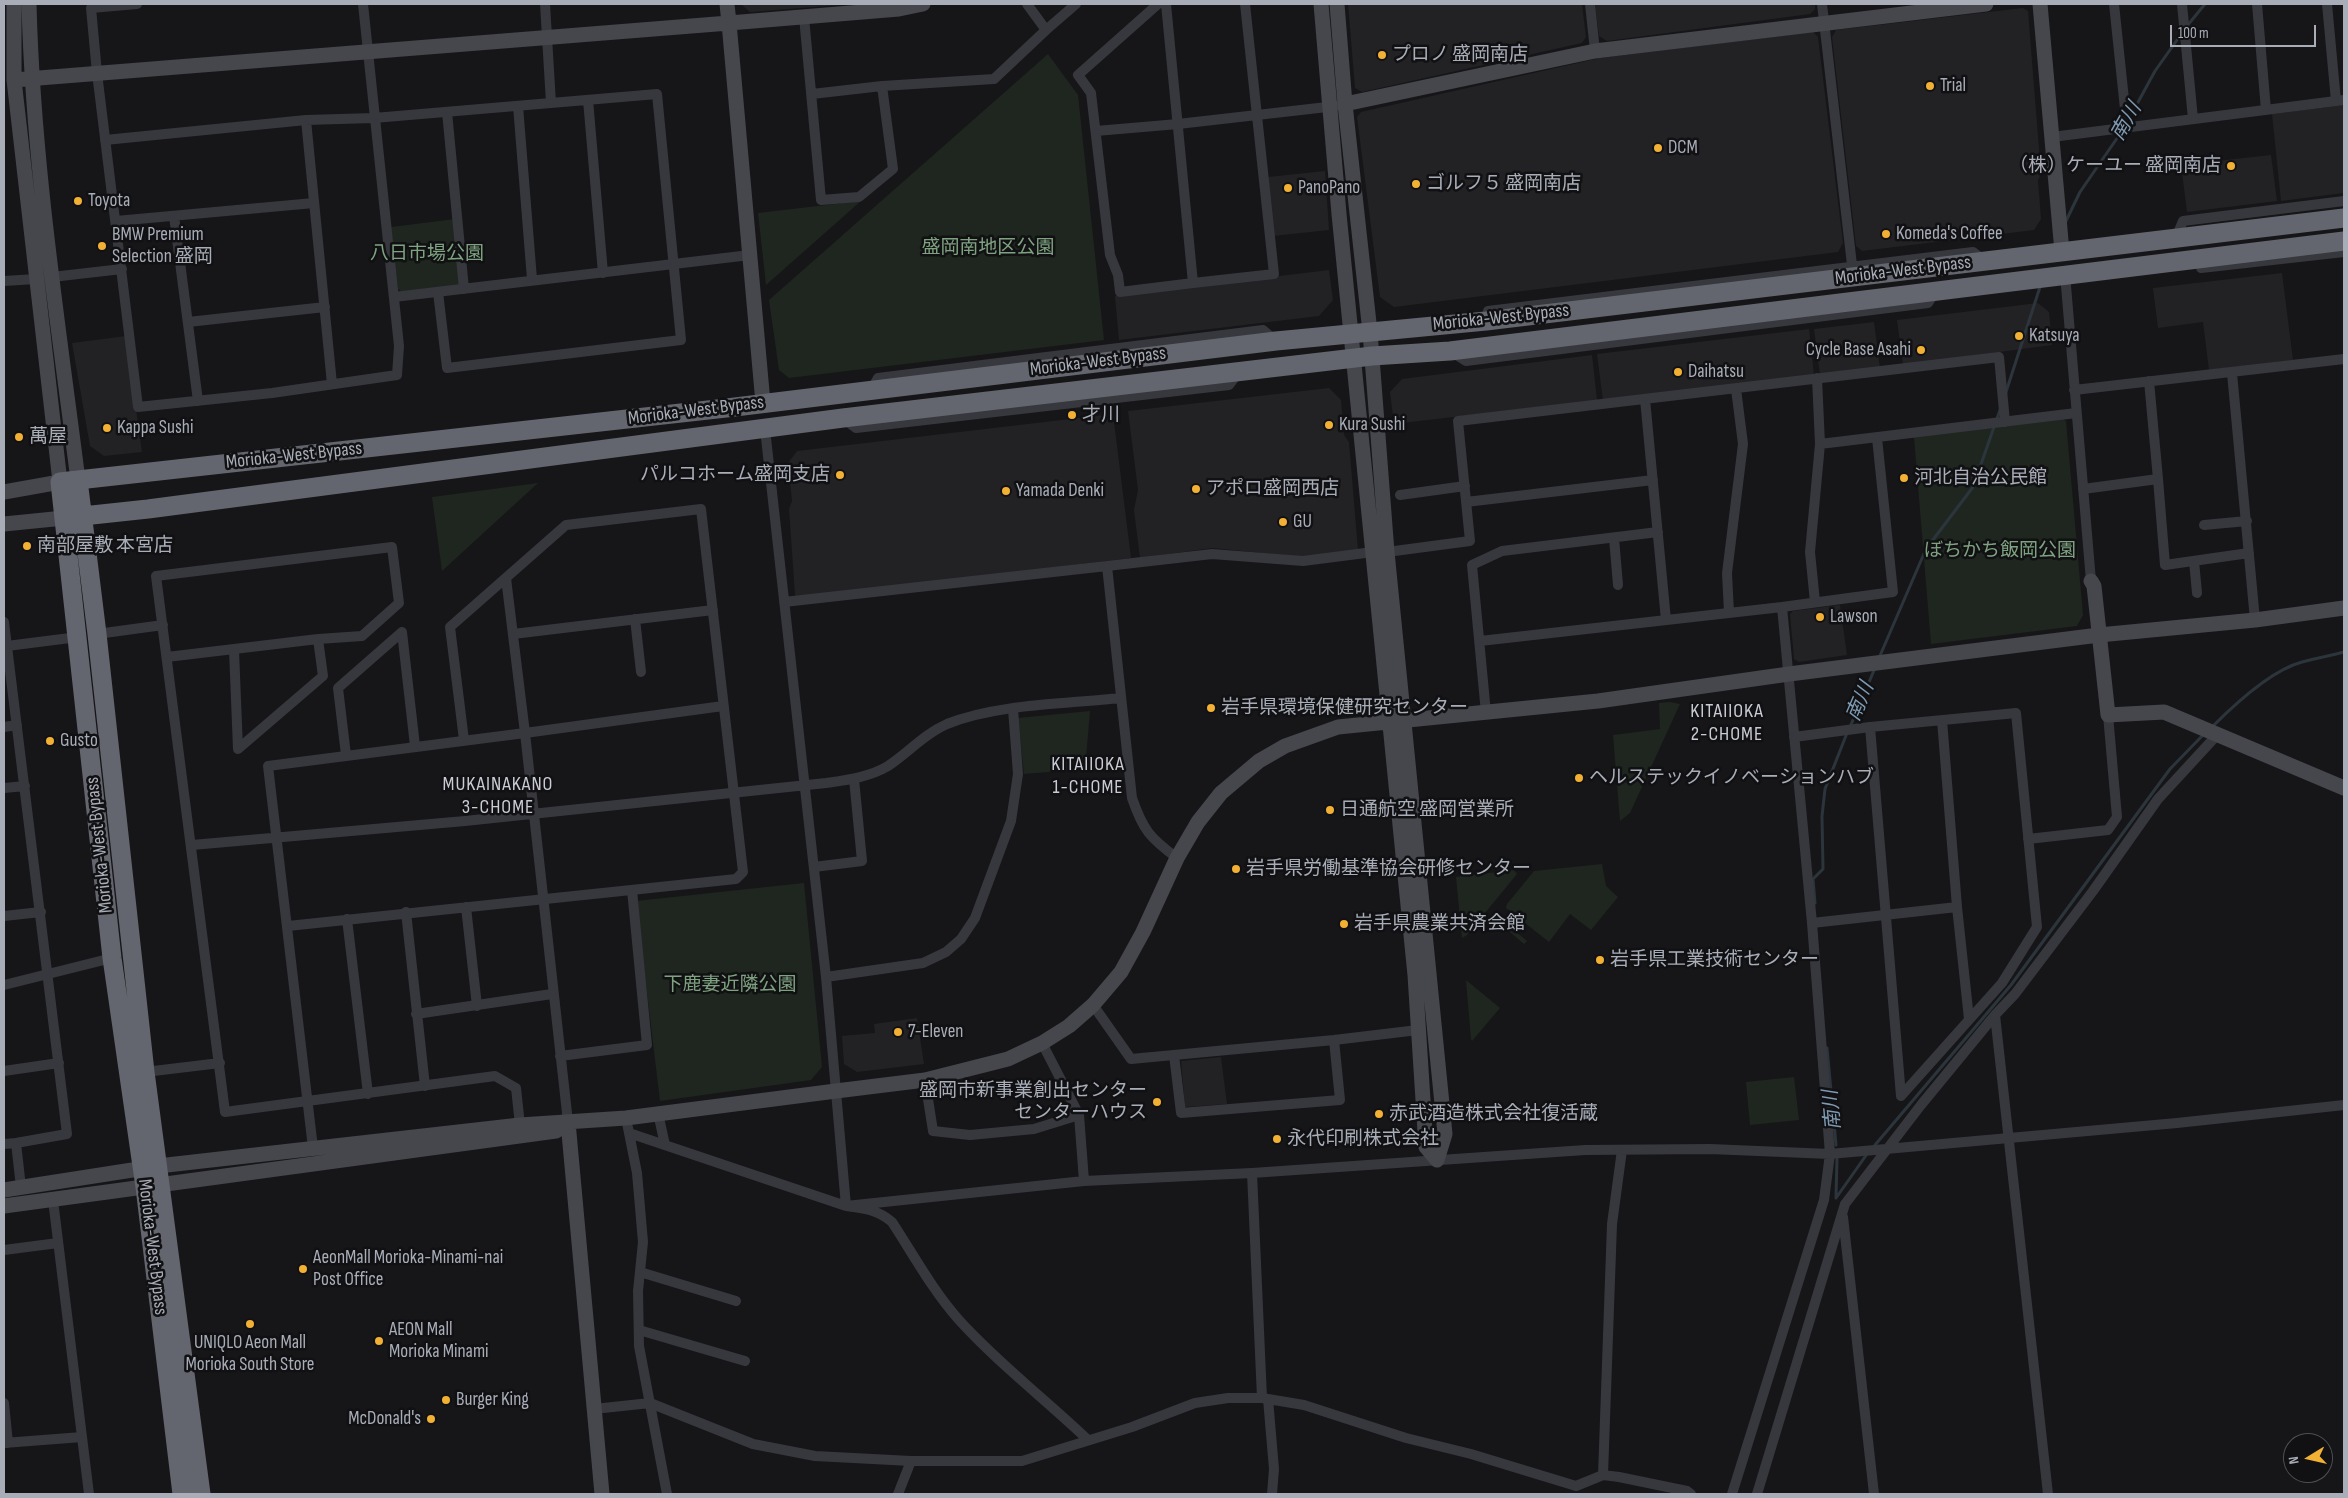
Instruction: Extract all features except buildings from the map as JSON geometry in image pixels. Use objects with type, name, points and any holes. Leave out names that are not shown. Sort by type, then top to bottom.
[{"type":"highway","name":"Morioka-West Bypass","points":[[201,1494],[152,1177],[112,958],[60,482],[763,403],[1276,341],[1486,321],[1986,262],[2061,241],[2176,238],[2344,218]]},
{"type":"highway","name":"Morioka-West Bypass","points":[[182,1494],[152,1177],[145,1072],[98,634],[83,517],[843,418],[1372,356],[1450,351],[2344,241]]},
{"type":"highway","points":[[64,518],[83,517],[78,480]]},
{"type":"street","points":[[4,492],[60,482],[36,279],[9,80],[14,4]]},
{"type":"street","points":[[29,4],[31,79],[38,158],[78,480]]},
{"type":"street","points":[[137,4],[91,8],[97,73],[138,407],[397,375],[399,346],[363,4]]},
{"type":"street","points":[[545,4],[551,103]]},
{"type":"street","points":[[727,4],[763,403]]},
{"type":"street","points":[[9,80],[368,50],[547,39],[804,18],[898,9],[923,4]]},
{"type":"street","points":[[1027,4],[1046,30]]},
{"type":"street","points":[[812,94],[882,86],[994,79],[1076,4]]},
{"type":"street","points":[[1158,4],[1078,75],[1091,93],[1110,255],[1118,275],[1120,292],[1274,274],[1246,4]]},
{"type":"street","points":[[1166,4],[1193,283]]},
{"type":"street","points":[[1321,4],[1370,332],[1389,723],[1415,975],[1426,1147],[1437,1160]]},
{"type":"street","points":[[1337,4],[1337,106],[1351,334],[1405,721],[1445,1134],[1437,1160]]},
{"type":"street","points":[[1590,4],[1596,51]]},
{"type":"street","points":[[1822,4],[1852,265]]},
{"type":"street","points":[[1096,130],[1178,124],[1337,106],[1596,51],[1986,4]]},
{"type":"street","points":[[2040,4],[2061,241]]},
{"type":"street","points":[[2114,4],[2127,128]]},
{"type":"street","points":[[2182,4],[2193,120]]},
{"type":"street","points":[[2257,4],[2266,110]]},
{"type":"street","points":[[2052,137],[2340,101],[2327,4]]},
{"type":"street","points":[[804,18],[821,200],[859,197],[893,169],[882,86]]},
{"type":"street","points":[[105,140],[306,120],[374,118],[657,94],[681,340],[447,368],[438,292]]},
{"type":"street","points":[[588,100],[603,273]]},
{"type":"street","points":[[518,106],[532,279]]},
{"type":"street","points":[[448,112],[464,288]]},
{"type":"street","points":[[306,120],[332,384]]},
{"type":"street","points":[[2176,238],[2182,221],[2344,201]]},
{"type":"street","points":[[116,221],[314,203]]},
{"type":"street","points":[[174,216],[198,400]]},
{"type":"street","points":[[1486,321],[1488,310],[1852,265],[1973,252],[1986,262]]},
{"type":"street","points":[[2158,263],[2167,271],[2344,252]]},
{"type":"street","points":[[394,297],[532,279],[674,266],[750,256]]},
{"type":"street","points":[[52,277],[122,269]]},
{"type":"street","points":[[2028,839],[2108,830],[2117,816],[2094,586],[2091,581],[2065,274]]},
{"type":"street","points":[[4,282],[36,279]]},
{"type":"street","points":[[188,322],[325,307]]},
{"type":"street","points":[[784,602],[1212,554],[1303,560],[1470,541],[1458,421],[1999,357],[2005,422]]},
{"type":"street","points":[[2074,390],[2344,359]]},
{"type":"street","points":[[2232,373],[2255,620]]},
{"type":"street","points":[[1815,602],[1810,552],[1820,444],[1817,378]]},
{"type":"street","points":[[2149,381],[2166,565],[2250,554]]},
{"type":"street","points":[[1729,613],[1726,573],[1743,444],[1736,389]]},
{"type":"street","points":[[1645,399],[1666,620]]},
{"type":"street","points":[[1820,444],[2076,413]]},
{"type":"street","points":[[765,428],[826,977],[846,1206]]},
{"type":"street","points":[[1480,641],[1782,607],[1893,592],[1877,438]]},
{"type":"street","points":[[2083,489],[2158,479]]},
{"type":"street","points":[[1466,502],[1653,480]]},
{"type":"street","points":[[1400,494],[1465,486]]},
{"type":"street","points":[[288,926],[406,912],[544,900],[736,879],[742,872],[701,509],[566,525],[450,627],[464,740]]},
{"type":"street","points":[[4,524],[64,518]]},
{"type":"street","points":[[2204,525],[2247,521]]},
{"type":"street","points":[[1486,713],[1472,565],[1502,551],[1658,532]]},
{"type":"street","points":[[1614,538],[1618,585]]},
{"type":"street","points":[[167,657],[318,639],[362,636],[399,603],[392,547],[156,576],[225,1112],[495,1076],[516,1088],[520,1124]]},
{"type":"street","points":[[2194,561],[2197,593]]},
{"type":"street","points":[[1107,566],[1132,798],[1139,819],[1152,839],[1177,858]]},
{"type":"street","points":[[506,578],[568,1122],[602,1494]]},
{"type":"street","points":[[1732,1494],[1824,1200],[1830,1154],[1812,923],[1782,607]]},
{"type":"street","points":[[628,1126],[658,1113],[925,1080],[1008,1059],[1042,1043],[1069,1026],[1093,1005],[1121,972],[1143,932],[1177,858],[1198,822],[1221,793],[1259,761],[1285,746],[1310,736],[1338,728],[1598,700],[2099,635],[2255,620],[2344,608]]},
{"type":"street","points":[[513,634],[713,610]]},
{"type":"street","points":[[635,619],[641,672]]},
{"type":"street","points":[[4,622],[49,974],[67,1134],[4,1144]]},
{"type":"street","points":[[98,634],[163,625]]},
{"type":"street","points":[[346,755],[338,688],[402,632],[415,746]]},
{"type":"street","points":[[7,646],[78,637]]},
{"type":"street","points":[[234,650],[238,749],[323,676],[318,639]]},
{"type":"street","points":[[192,845],[465,821],[533,812],[854,779],[886,767],[919,741],[944,725],[979,714],[1120,698]]},
{"type":"street","points":[[313,1148],[268,766],[724,706]]},
{"type":"street","points":[[826,977],[923,963],[946,952],[966,932],[975,918],[1012,821],[1018,774],[1012,709]]},
{"type":"street","points":[[2108,715],[2164,712],[2344,788]]},
{"type":"street","points":[[1794,737],[1870,728],[1942,720],[2016,713],[2037,927],[2002,983],[1901,1096],[1870,728]]},
{"type":"street","points":[[1942,720],[1957,907],[1969,1019]]},
{"type":"street","points":[[4,727],[17,725]]},
{"type":"street","points":[[1757,1494],[1845,1204],[1886,1149],[1995,1015],[2016,994],[2093,891],[2158,798],[2217,735]]},
{"type":"street","points":[[814,867],[862,861],[854,779]]},
{"type":"street","points":[[4,788],[25,786]]},
{"type":"street","points":[[560,1056],[647,1045],[632,890]]},
{"type":"street","points":[[466,907],[477,1006]]},
{"type":"street","points":[[1812,923],[1957,907]]},
{"type":"street","points":[[4,916],[41,912]]},
{"type":"street","points":[[406,912],[425,1086]]},
{"type":"street","points":[[347,919],[368,1094]]},
{"type":"street","points":[[4,985],[112,958]]},
{"type":"street","points":[[416,1014],[552,994]]},
{"type":"street","points":[[1093,1005],[1131,1059],[1334,1040],[1418,1030]]},
{"type":"street","points":[[1995,1015],[2048,1494]]},
{"type":"street","points":[[1174,1056],[1181,1114],[1340,1100],[1334,1040]]},
{"type":"street","points":[[1042,1043],[1079,1115],[1084,1181]]},
{"type":"street","points":[[4,1071],[59,1063]]},
{"type":"street","points":[[145,1072],[220,1063]]},
{"type":"street","points":[[925,1080],[933,1131],[970,1135],[1034,1129],[1079,1115]]},
{"type":"street","points":[[846,1206],[1084,1181],[1252,1173],[1622,1150],[1710,1149],[1830,1154],[2010,1139],[2344,1106]]},
{"type":"street","points":[[658,1113],[665,1145]]},
{"type":"street","points":[[4,1190],[424,1149],[556,1132],[568,1122]]},
{"type":"street","points":[[4,1206],[53,1200],[152,1177],[313,1148],[520,1124],[568,1122],[628,1126],[665,1145],[846,1206],[882,1214],[892,1222],[957,1318],[1008,1370],[1048,1401],[1087,1439]]},
{"type":"street","points":[[628,1126],[637,1173],[643,1242],[638,1291],[639,1346],[670,1493]]},
{"type":"street","points":[[16,1143],[21,1187]]},
{"type":"street","points":[[341,1145],[368,1151],[422,1144],[424,1149]]},
{"type":"street","points":[[1603,1475],[1612,1224],[1622,1150]]},
{"type":"street","points":[[1252,1173],[1265,1398],[1274,1469],[1272,1494]]},
{"type":"street","points":[[53,1200],[89,1494]]},
{"type":"street","points":[[1842,1211],[1874,1494]]},
{"type":"street","points":[[4,1250],[58,1243]]},
{"type":"street","points":[[640,1272],[736,1301]]},
{"type":"street","points":[[639,1330],[745,1361]]},
{"type":"street","points":[[594,1409],[650,1403],[753,1444],[815,1456],[911,1461],[1022,1461],[1087,1439],[1132,1427],[1195,1403],[1228,1398],[1265,1398],[1304,1405],[1406,1438],[1463,1452],[1575,1490],[1588,1480],[1603,1475],[1619,1476],[1687,1491],[1691,1494]]},
{"type":"street","points":[[4,1403],[6,1443],[82,1437]]},
{"type":"street","points":[[898,1494],[911,1461]]},
{"type":"shaded area","points":[[741,4],[852,4],[750,12]]},
{"type":"shaded area","points":[[1348,4],[1582,4],[1586,37],[1582,43],[1362,92],[1355,88]]},
{"type":"shaded area","points":[[1595,4],[1815,4],[1815,9],[1810,14],[1607,41],[1599,36]]},
{"type":"shaded area","points":[[2023,8],[2028,11],[2041,174],[2038,180],[2041,219],[2034,230],[1862,251],[1856,246],[1832,37],[1836,30]]},
{"type":"shaded area","points":[[1813,32],[1818,37],[1843,243],[1838,252],[1394,307],[1380,297],[1357,117],[1361,112],[1600,58]]},
{"type":"shaded area","points":[[2344,105],[2344,193],[2281,201],[2272,114]]},
{"type":"shaded area","points":[[2271,155],[2277,201],[2187,212],[2181,165]]},
{"type":"shaded area","points":[[1325,171],[1329,230],[1273,236],[1268,177]]},
{"type":"shaded area","points":[[1329,270],[1333,300],[1319,316],[1119,340],[1115,296]]},
{"type":"shaded area","points":[[2282,273],[2293,360],[2209,370],[2203,322],[2158,328],[2153,288]]},
{"type":"shaded area","points":[[2038,303],[2049,312],[2052,345],[1903,365],[1897,320]]},
{"type":"shaded area","points":[[1874,322],[1880,368],[1820,375],[1814,329]]},
{"type":"shaded area","points":[[1809,329],[1814,375],[1603,401],[1597,354]]},
{"type":"shaded area","points":[[126,336],[142,452],[104,456],[90,446],[72,343]]},
{"type":"shaded area","points":[[1592,355],[1597,400],[1394,424],[1390,392],[1402,379]]},
{"type":"shaded area","points":[[1329,388],[1341,400],[1344,435],[1349,442],[1358,550],[1304,557],[1212,548],[1140,558],[1134,510],[1138,490],[1128,411]]},
{"type":"shaded area","points":[[1113,414],[1131,558],[798,598],[795,595],[789,509],[792,501],[788,463],[797,451]]},
{"type":"shaded area","points":[[1840,605],[1847,655],[1799,662],[1794,659],[1790,614],[1793,611]]},
{"type":"shaded area","points":[[917,1018],[924,1064],[857,1072],[844,1064],[842,1036],[875,1033],[874,1024]]},
{"type":"shaded area","points":[[1221,1057],[1227,1104],[1185,1107],[1181,1061]]},
{"type":"green space","name":"盛岡南地区公園","points":[[1048,54],[1078,95],[1104,340],[789,378],[779,370],[769,300]]},
{"type":"green space","points":[[861,201],[766,285],[758,213]]},
{"type":"green space","name":"八日市場公園","points":[[455,219],[460,285],[403,293],[398,289],[391,227]]},
{"type":"green space","name":"ぼちかち飯岡公園","points":[[2063,419],[2066,421],[2083,615],[2077,626],[1931,644],[1914,437]]},
{"type":"green space","points":[[538,483],[442,571],[432,497]]},
{"type":"green space","points":[[1670,702],[1680,704],[1630,813],[1620,821],[1613,735],[1660,729],[1659,703]]},
{"type":"green space","points":[[1090,711],[1085,769],[1024,774],[1018,718]]},
{"type":"green space","points":[[1602,864],[1606,886],[1618,897],[1591,930],[1570,914],[1549,942],[1506,908],[1507,904],[1534,871]]},
{"type":"green space","points":[[1514,870],[1517,874],[1467,935],[1462,938],[1456,877]]},
{"type":"green space","name":"下鹿妻近隣公園","points":[[804,883],[822,1067],[811,1080],[660,1101],[636,901]]},
{"type":"green space","points":[[1496,915],[1527,941],[1524,944],[1498,922],[1492,927],[1488,924]]},
{"type":"green space","points":[[1466,980],[1500,1008],[1472,1041],[1471,1039]]},
{"type":"green space","points":[[1794,1077],[1799,1120],[1750,1125],[1746,1082]]},
{"type":"waterway","name":"南川","points":[[2187,26],[2205,4]]},
{"type":"waterway","name":"南川","points":[[2130,117],[2155,71],[2182,33]]},
{"type":"waterway","name":"南川","points":[[2065,223],[2080,192],[2122,131]]},
{"type":"waterway","name":"南川","points":[[2006,392],[2040,287]]},
{"type":"waterway","name":"南川","points":[[1879,658],[1926,549],[1973,487],[2000,410]]},
{"type":"waterway","points":[[2213,726],[2243,698],[2279,672],[2302,662],[2344,652]]},
{"type":"waterway","name":"南川","points":[[1850,727],[1875,668]]},
{"type":"waterway","name":"南川","points":[[1815,903],[1813,879],[1823,869],[1822,816],[1825,789],[1847,733]]},
{"type":"waterway","points":[[1875,1145],[2011,985],[2170,769],[2203,735]]},
{"type":"waterway","name":"南川","points":[[1827,1048],[1836,1145]]},
{"type":"waterway","points":[[1836,1198],[1867,1154]]},
{"type":"waterway","name":"南川","points":[[1836,1197],[1837,1159]]},
{"type":"place","name":"プロノ 盛岡南店","points":[[1382,55]]},
{"type":"place","name":"Trial","points":[[1930,86]]},
{"type":"place","name":"DCM","points":[[1658,148]]},
{"type":"place","name":"（株）ケーユー 盛岡南店","points":[[2231,166]]},
{"type":"place","name":"ゴルフ５ 盛岡南店","points":[[1416,184]]},
{"type":"place","name":"PanoPano","points":[[1288,188]]},
{"type":"place","name":"Toyota","points":[[78,201]]},
{"type":"place","name":"Komeda's Coffee","points":[[1886,234]]},
{"type":"place","name":"BMW Premium Selection 盛岡","points":[[102,246]]},
{"type":"place","name":"Katsuya","points":[[2019,336]]},
{"type":"place","name":"Cycle Base Asahi","points":[[1921,350]]},
{"type":"place","name":"Daihatsu","points":[[1678,372]]},
{"type":"place","name":"才川","points":[[1072,415]]},
{"type":"place","name":"Kura Sushi","points":[[1329,425]]},
{"type":"place","name":"Kappa Sushi","points":[[107,428]]},
{"type":"place","name":"萬屋","points":[[19,437]]},
{"type":"place","name":"パルコホーム盛岡支店","points":[[840,475]]},
{"type":"place","name":"河北自治公民館","points":[[1904,478]]},
{"type":"place","name":"アポロ盛岡西店","points":[[1196,489]]},
{"type":"place","name":"Yamada Denki","points":[[1006,491]]},
{"type":"place","name":"GU","points":[[1283,522]]},
{"type":"place","name":"南部屋敷 本宮店","points":[[27,546]]},
{"type":"place","name":"Lawson","points":[[1820,617]]},
{"type":"place","name":"岩手県環境保健研究センター","points":[[1211,708]]},
{"type":"place","name":"Gusto","points":[[50,741]]},
{"type":"place","name":"ヘルステックイノベーションハブ","points":[[1579,778]]},
{"type":"place","name":"日通航空 盛岡営業所","points":[[1330,810]]},
{"type":"place","name":"岩手県労働基準協会研修センター","points":[[1236,869]]},
{"type":"place","name":"岩手県農業共済会館","points":[[1344,924]]},
{"type":"place","name":"岩手県工業技術センター","points":[[1600,960]]},
{"type":"place","name":"7-Eleven","points":[[898,1032]]},
{"type":"place","name":"盛岡市新事業創出センター センターハウス","points":[[1157,1102]]},
{"type":"place","name":"赤武酒造株式会社復活蔵","points":[[1379,1114]]},
{"type":"place","name":"永代印刷株式会社","points":[[1277,1139]]},
{"type":"place","name":"AeonMall Morioka-Minami-nai Post Office","points":[[303,1269]]},
{"type":"place","name":"UNIQLO Aeon Mall Morioka South Store","points":[[250,1324]]},
{"type":"place","name":"AEON Mall Morioka Minami","points":[[379,1341]]},
{"type":"place","name":"Burger King","points":[[446,1400]]},
{"type":"place","name":"McDonald's","points":[[431,1419]]},
{"type":"district","name":"KITAIIOKA 2-CHOME","points":[[1727,724]]},
{"type":"district","name":"KITAIIOKA 1-CHOME","points":[[1088,776]]},
{"type":"district","name":"MUKAINAKANO 3-CHOME","points":[[498,796]]}]
